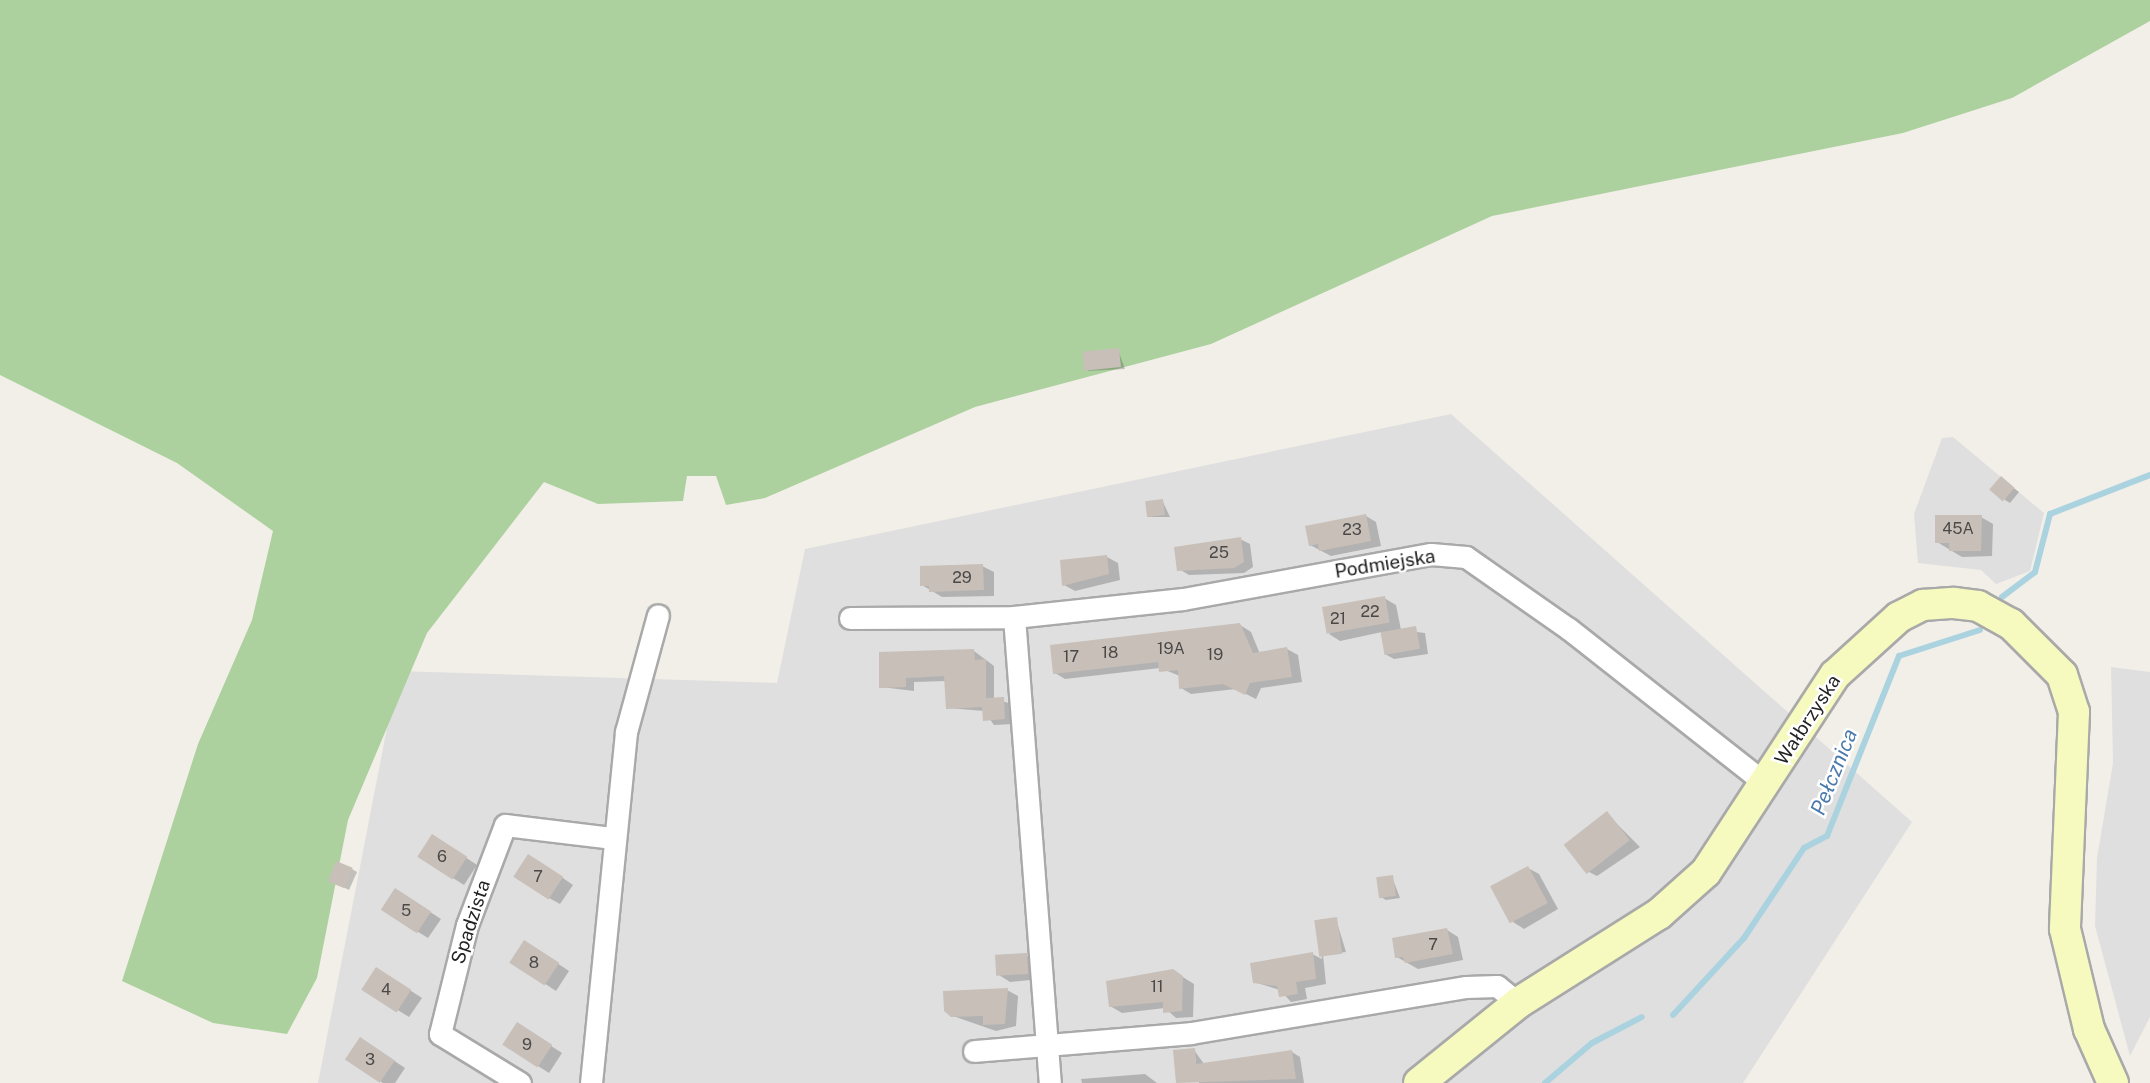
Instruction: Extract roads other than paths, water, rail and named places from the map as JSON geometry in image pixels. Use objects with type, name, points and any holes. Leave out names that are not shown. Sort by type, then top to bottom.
[{"type":"main road","name":"Wałbrzyska","points":[[1419,1083],[1518,1003],[1659,914],[1706,873],[1767,785],[1835,676],[1899,617],[1923,605],[1978,606],[2042,648],[2062,675],[2074,712],[2065,929],[2090,1029],[2113,1083]]},
{"type":"street","name":"Podmiejska","points":[[850,618],[1014,617],[1183,599],[1431,554],[1466,557],[1569,629],[1767,785]]},
{"type":"street","points":[[591,1083],[613,838],[626,732],[658,615]]},
{"type":"street","points":[[1014,617],[1049,1048],[1049,1083]]},
{"type":"street","name":"Spadzista","points":[[520,1083],[440,1034],[467,925],[495,850],[505,825],[613,838]]},
{"type":"street","points":[[974,1051],[1049,1048],[1191,1033],[1466,987],[1497,986],[1518,1003]]},
{"type":"waterway","name":"Pełcznica","points":[[2002,597],[2035,572],[2050,514],[2150,475]]},
{"type":"waterway","name":"Pełcznica","points":[[1673,1015],[1744,938],[1804,848],[1827,836],[1899,656],[1980,630]]},
{"type":"waterway","name":"Pełcznica","points":[[1545,1083],[1592,1043],[1642,1017]]}]
